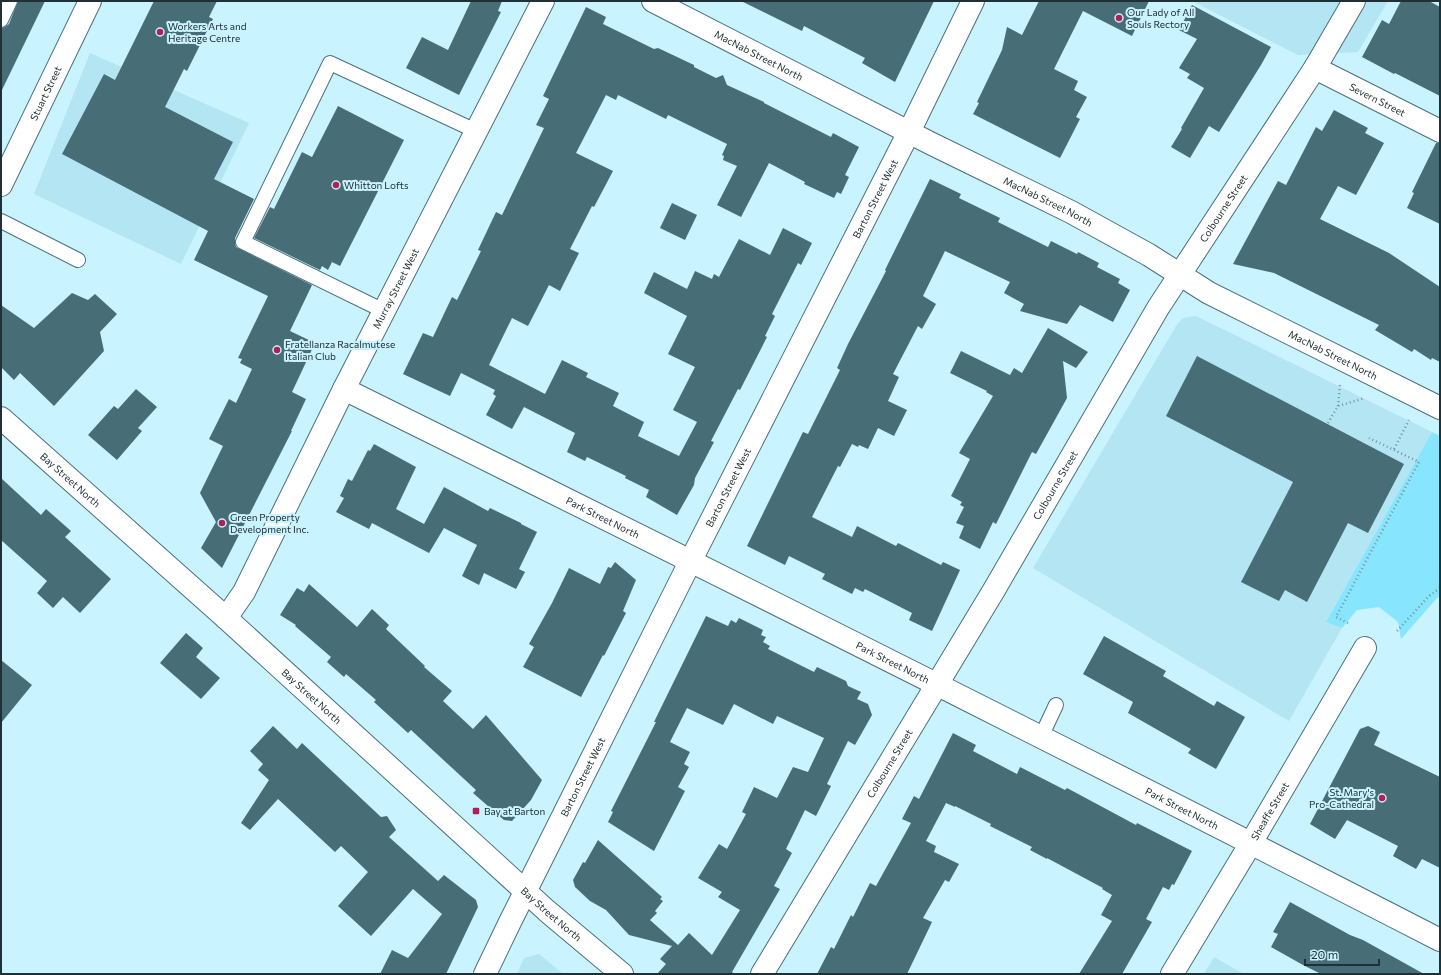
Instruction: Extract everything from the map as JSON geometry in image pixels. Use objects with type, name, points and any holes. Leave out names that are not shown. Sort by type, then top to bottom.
[{"type":"street","name":"Stuart Street","points":[[1,185],[90,1]]},
{"type":"street","name":"Murray Street West","points":[[226,618],[244,592],[344,389],[543,1]]},
{"type":"street","name":"MacNab Street North","points":[[653,1],[909,132],[1070,212],[1148,255],[1209,293],[1440,408]]},
{"type":"street","name":"Barton Street West","points":[[485,974],[691,560],[909,132],[973,1]]},
{"type":"street","name":"Colbourne Street","points":[[762,974],[994,590],[1154,315],[1314,68],[1354,1]]},
{"type":"street","name":"Severn Street","points":[[1314,68],[1440,131]]},
{"type":"street","name":"Park Street North","points":[[344,389],[691,560],[1440,940]]},
{"type":"street","name":"Bay Street North","points":[[1,418],[226,618],[526,891],[622,974]]},
{"type":"street","name":"Sheaffe Street","points":[[1172,974],[1251,843],[1365,648]]},
{"type":"lane","points":[[1,20],[10,1]]},
{"type":"lane","points":[[384,311],[243,242],[330,63],[476,131]]},
{"type":"lane","points":[[1,221],[78,260]]},
{"type":"lane","points":[[1041,737],[1056,706]]},
{"type":"path","points":[[1328,423],[1338,406],[1341,378]]},
{"type":"path","points":[[1338,406],[1365,398]]},
{"type":"path","points":[[1394,449],[1402,434]]},
{"type":"path","points":[[1348,623],[1336,617],[1419,462],[1370,438]]},
{"type":"path","points":[[1397,631],[1429,596],[1440,588]]},
{"type":"shaded area","points":[[1192,1],[1388,1],[1358,52],[1298,55]]},
{"type":"shaded area","points":[[90,53],[249,123],[181,264],[34,194]]},
{"type":"shaded area","points":[[1196,316],[1432,432],[1326,622],[1342,628],[1289,721],[1033,568],[1176,326],[1183,318]]},
{"type":"shaded area","points":[[1432,432],[1440,436],[1440,598],[1438,597],[1401,639],[1398,622],[1379,607],[1357,610],[1342,628],[1326,622]]},
{"type":"shaded area","points":[[539,954],[563,974],[517,974],[524,958]]},
{"type":"shaded area","points":[[1214,957],[1244,974],[1204,974]]},
{"type":"building","points":[[18,1],[45,1],[1,92],[1,28],[9,24]]},
{"type":"building","points":[[154,1],[217,1],[209,17],[213,19],[187,71],[184,69],[165,107],[233,142],[214,179],[254,199],[235,238],[236,247],[312,285],[290,331],[315,343],[292,392],[306,399],[292,431],[222,568],[201,548],[216,522],[200,493],[223,446],[209,439],[229,399],[236,403],[252,369],[240,363],[242,359],[238,358],[268,296],[194,260],[208,231],[62,154],[104,74],[115,80]]},
{"type":"building","points":[[471,1],[502,1],[498,11],[501,12],[459,95],[406,68],[422,37],[448,50]]},
{"type":"building","points":[[741,1],[934,1],[895,82],[862,63],[865,58],[804,26],[802,31]]},
{"type":"building","points":[[1039,1],[1149,1],[1132,36],[1083,11],[1054,69],[1078,81],[1074,90],[1087,97],[1076,117],[1080,119],[1060,158],[973,114],[979,103],[977,102],[1002,50],[1007,27],[1022,35]]},
{"type":"building","points":[[1401,1],[1429,1],[1440,7],[1440,96],[1362,57],[1382,20],[1389,24]]},
{"type":"building","points":[[1192,5],[1271,47],[1219,132],[1209,126],[1190,158],[1171,147],[1204,88],[1187,78],[1190,74],[1179,68],[1197,39],[1179,30]]},
{"type":"building","points":[[586,7],[606,17],[603,24],[654,49],[658,48],[694,65],[694,67],[716,78],[723,75],[727,85],[764,102],[831,137],[833,133],[859,147],[845,175],[849,177],[841,194],[837,192],[834,198],[804,184],[805,182],[769,163],[741,217],[717,205],[737,166],[723,160],[724,156],[722,155],[727,144],[668,115],[666,119],[618,95],[616,100],[606,95],[576,153],[613,171],[594,207],[592,206],[570,249],[579,253],[560,291],[549,285],[528,326],[512,318],[489,365],[545,394],[562,360],[588,373],[586,377],[619,393],[613,406],[644,422],[638,436],[679,456],[697,422],[673,410],[695,367],[668,354],[687,316],[644,293],[654,272],[687,289],[695,271],[712,279],[714,274],[719,277],[739,239],[770,255],[783,228],[812,243],[801,265],[798,263],[772,314],[775,316],[765,336],[767,337],[740,390],[738,389],[711,441],[714,442],[695,478],[694,485],[677,515],[646,497],[649,490],[625,478],[626,476],[587,457],[585,461],[567,452],[575,433],[524,407],[512,429],[486,415],[496,396],[493,394],[495,390],[461,373],[450,396],[403,374],[423,333],[433,337],[452,297],[457,300],[481,251],[478,250],[496,212],[502,215],[544,128],[536,125],[549,99],[543,96]]},
{"type":"building","name":"Whitton Lofts","points":[[338,106],[404,140],[340,266],[332,262],[328,270],[322,266],[320,270],[254,238],[270,207],[274,209],[302,152],[312,157]]},
{"type":"building","points":[[1334,110],[1368,128],[1365,133],[1384,143],[1356,195],[1338,186],[1320,219],[1389,253],[1440,287],[1440,362],[1432,358],[1431,360],[1414,349],[1412,352],[1375,330],[1379,325],[1274,273],[1233,264],[1278,181],[1286,185],[1316,127],[1322,131]]},
{"type":"building","points":[[1436,143],[1440,143],[1440,224],[1407,208],[1414,193],[1412,192]]},
{"type":"building","points":[[930,179],[961,194],[959,198],[1000,218],[998,222],[1048,247],[1051,241],[1077,254],[1078,252],[1099,263],[1097,267],[1120,279],[1118,283],[1130,290],[1113,322],[1080,305],[1067,324],[1020,311],[1024,304],[1004,293],[1010,282],[945,251],[923,296],[936,304],[922,329],[918,326],[893,374],[899,377],[888,401],[907,410],[894,436],[878,428],[868,449],[852,444],[840,467],[838,466],[812,517],[852,537],[857,526],[896,546],[898,543],[941,565],[943,562],[960,570],[932,631],[909,620],[912,613],[865,589],[863,592],[855,588],[852,594],[822,579],[825,574],[789,556],[785,565],[747,546],[803,432],[808,434],[840,370],[837,368],[848,344],[886,271],[885,270]]},
{"type":"building","points":[[672,203],[697,215],[685,240],[660,228]]},
{"type":"building","points":[[72,293],[88,300],[95,294],[117,314],[100,332],[104,351],[54,406],[20,373],[14,380],[1,367],[1,305],[34,328]]},
{"type":"building","points":[[1048,328],[1088,352],[1076,368],[1063,361],[1067,398],[1036,454],[1032,452],[996,524],[993,522],[980,549],[959,538],[964,526],[956,523],[964,507],[960,505],[962,502],[951,496],[970,459],[959,453],[993,396],[986,392],[987,391],[950,373],[961,351],[1010,375],[1014,368],[1022,373]]},
{"type":"building","points":[[1197,356],[1404,464],[1368,533],[1348,523],[1307,602],[1285,590],[1279,601],[1241,582],[1293,482],[1166,416]]},
{"type":"building","points":[[136,389],[157,407],[138,428],[142,431],[117,460],[88,435],[114,406],[118,409]]},
{"type":"building","points":[[374,444],[416,467],[396,509],[424,524],[444,487],[488,511],[490,508],[537,532],[519,569],[525,572],[516,589],[484,573],[479,585],[462,576],[477,545],[444,528],[429,553],[372,523],[369,529],[336,512],[344,498],[340,496],[348,479],[352,481],[368,450],[370,451]]},
{"type":"building","points":[[1,478],[41,515],[46,509],[71,531],[65,537],[111,579],[80,613],[63,597],[53,608],[37,593],[47,581],[1,540]]},
{"type":"building","points":[[615,562],[636,580],[623,611],[626,613],[581,697],[523,667],[534,647],[529,644],[552,603],[569,568],[600,584],[608,567],[611,568]]},
{"type":"building","points":[[309,584],[357,627],[372,609],[389,625],[386,629],[425,666],[424,667],[452,691],[443,701],[473,729],[486,715],[542,780],[531,800],[512,821],[504,820],[473,793],[476,790],[411,730],[408,733],[374,702],[376,700],[346,674],[344,677],[327,662],[331,657],[295,626],[296,625],[280,615],[297,588],[304,592]]},
{"type":"building","points":[[706,616],[728,626],[731,620],[736,623],[739,618],[763,630],[761,635],[766,637],[763,642],[770,646],[768,649],[814,672],[817,667],[846,681],[848,686],[861,692],[857,699],[868,704],[872,715],[855,745],[848,741],[827,784],[831,786],[816,816],[805,810],[786,849],[792,853],[774,886],[780,889],[732,972],[734,974],[657,974],[666,964],[660,959],[672,946],[629,935],[606,910],[590,901],[575,887],[573,880],[598,840],[662,897],[660,899],[663,901],[655,911],[657,913],[650,920],[678,945],[689,933],[712,955],[740,910],[718,897],[722,892],[698,878],[719,844],[727,849],[746,814],[742,812],[754,787],[777,798],[793,767],[808,772],[824,738],[777,716],[773,724],[734,704],[723,725],[687,708],[670,742],[690,752],[684,764],[689,767],[678,787],[685,791],[654,851],[608,822],[613,812],[611,811],[656,722],[654,722]]},
{"type":"building","points":[[186,633],[203,648],[196,657],[220,678],[201,699],[160,663]]},
{"type":"building","points":[[1104,636],[1166,671],[1163,676],[1214,706],[1217,701],[1245,717],[1216,769],[1188,753],[1191,749],[1128,713],[1133,702],[1083,674]]},
{"type":"building","points":[[1,660],[32,685],[1,723]]},
{"type":"building","points":[[273,726],[297,749],[302,743],[381,817],[387,816],[396,830],[389,837],[438,881],[444,875],[476,900],[478,907],[446,974],[380,974],[392,950],[408,958],[442,914],[413,889],[371,936],[338,906],[368,872],[341,846],[335,852],[278,799],[250,830],[241,823],[269,780],[258,770],[263,764],[250,751]]},
{"type":"building","name":"St. Mary's Pro-Cathedral","points":[[1368,726],[1380,732],[1374,745],[1440,777],[1440,868],[1422,859],[1416,869],[1393,856],[1398,846],[1347,820],[1335,839],[1310,824],[1360,729]]},
{"type":"building","points":[[953,733],[976,745],[973,751],[1017,774],[1020,767],[1065,790],[1067,788],[1136,825],[1137,823],[1192,851],[1174,885],[1172,884],[1169,890],[1163,887],[1146,919],[1152,922],[1122,974],[1079,974],[1112,921],[1101,915],[1112,895],[1102,889],[1103,888],[1030,850],[1032,847],[990,826],[991,824],[946,803],[926,841],[936,846],[934,852],[959,864],[949,882],[945,880],[923,918],[932,922],[907,974],[817,974],[831,947],[834,949],[851,915],[853,917],[870,883],[876,886],[911,823],[902,819],[914,796],[919,799]]},
{"type":"building","points":[[1290,902],[1424,974],[1321,974],[1303,965],[1271,947],[1278,934],[1273,932]]},
{"type":"place","name":"Our Lady of All Souls Rectory","points":[[1119,18]]},
{"type":"place","name":"Workers Arts and Heritage Centre","points":[[160,32]]},
{"type":"place","name":"Whitton Lofts","points":[[336,185]]},
{"type":"place","name":"Fratellanza Racalmutese Italian Club","points":[[277,350]]},
{"type":"place","name":"Green Property Development Inc.","points":[[222,523]]},
{"type":"place","name":"St. Mary's Pro-Cathedral","points":[[1382,798]]},
{"type":"place","name":"Bay at Barton","points":[[476,811]]}]
